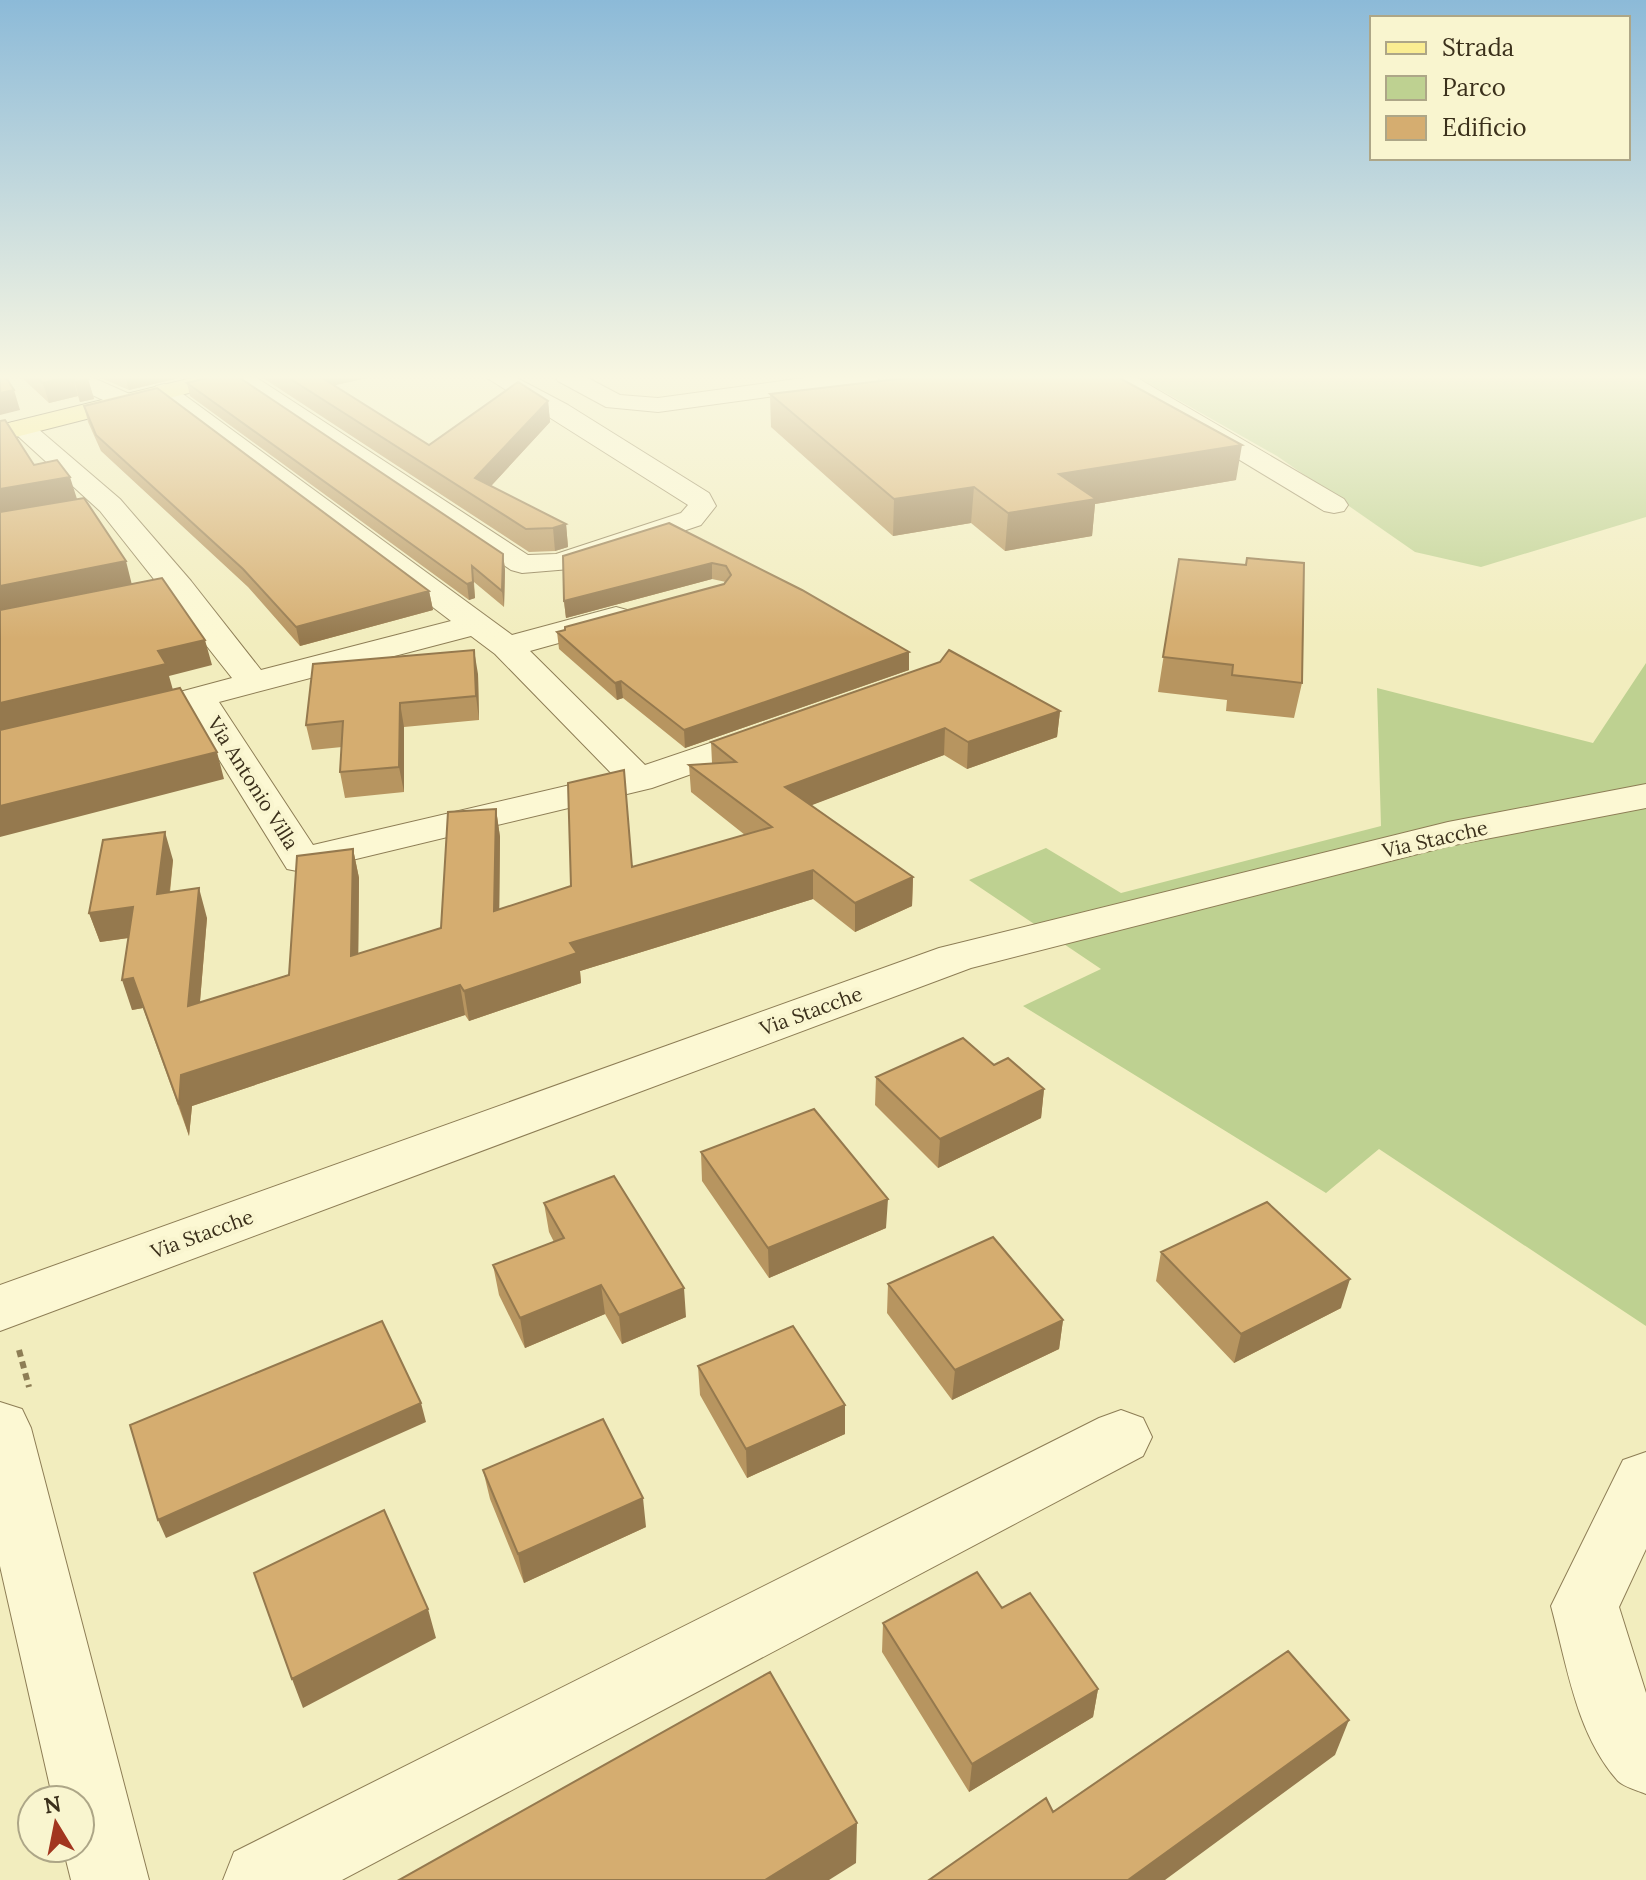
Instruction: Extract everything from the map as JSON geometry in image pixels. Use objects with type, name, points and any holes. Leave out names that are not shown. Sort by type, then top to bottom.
[{"type":"street","points":[[56,464],[110,505],[165,591],[254,684]]},
{"type":"street","points":[[262,464],[507,647],[639,780]]},
{"type":"street","points":[[369,464],[522,564],[559,563],[691,519],[698,513],[702,506],[699,499],[644,464]]},
{"type":"street","points":[[1265,464],[1334,505]]},
{"type":"street","points":[[78,511],[110,505]]},
{"type":"street","points":[[507,647],[639,611]]},
{"type":"street","name":"Via Antonio Villa","points":[[138,713],[477,624]]},
{"type":"street","name":"Via Antonio Villa","points":[[199,698],[302,860],[639,780],[797,724]]},
{"type":"street","name":"Via Stacche","points":[[0,1308],[955,958],[1448,834],[1646,796]]},
{"type":"street","points":[[0,1428],[110,1880]]},
{"type":"street","points":[[262,1880],[1121,1437]]},
{"type":"street","points":[[1646,1480],[1585,1606],[1616,1713],[1646,1757]]},
{"type":"green space","points":[[1288,464],[1646,464],[1646,517],[1481,567],[1415,552]]},
{"type":"green space","points":[[1646,663],[1646,1326],[1379,1149],[1326,1193],[1023,1006],[1101,969],[969,880],[1046,848],[1121,893],[1381,826],[1377,688],[1593,743]]},
{"type":"building","points":[[0,464],[60,464],[70,477],[0,489]]},
{"type":"building","points":[[128,464],[258,464],[429,591],[296,627],[243,569]]},
{"type":"building","points":[[299,464],[368,464],[503,554],[502,591],[472,566],[473,582],[467,584]]},
{"type":"building","points":[[424,464],[489,464],[475,478],[566,524],[526,529]]},
{"type":"building","points":[[852,464],[1124,464],[1059,474],[1096,499],[1008,513],[974,487],[894,499]]},
{"type":"building","points":[[84,498],[126,561],[0,586],[0,512]]},
{"type":"building","points":[[669,523],[802,590],[909,652],[684,730],[621,681],[615,683],[557,632],[565,630],[565,627],[724,584],[731,575],[726,566],[712,563],[564,601],[563,556]]},
{"type":"building","points":[[1247,558],[1304,563],[1302,683],[1232,675],[1233,665],[1163,657],[1179,559],[1246,565]]},
{"type":"building","points":[[162,578],[205,640],[158,651],[166,664],[0,703],[0,610]]},
{"type":"building","points":[[474,650],[476,696],[400,703],[399,767],[340,772],[343,721],[306,725],[313,664]]},
{"type":"building","points":[[949,650],[1060,711],[968,742],[945,728],[785,787],[913,877],[855,903],[813,870],[570,943],[577,953],[464,991],[460,985],[181,1075],[179,1105],[133,978],[122,980],[133,907],[89,913],[103,840],[165,832],[157,894],[199,888],[188,1006],[289,975],[297,856],[353,849],[351,956],[441,928],[448,812],[496,809],[494,911],[571,886],[568,783],[624,770],[632,867],[772,827],[689,765],[736,762],[711,742],[940,662]]},
{"type":"building","points":[[180,688],[217,752],[0,806],[0,730]]},
{"type":"building","points":[[963,1038],[994,1065],[1008,1058],[1044,1089],[940,1139],[876,1077]]},
{"type":"building","points":[[814,1109],[888,1199],[768,1248],[701,1152]]},
{"type":"building","points":[[614,1176],[684,1288],[619,1315],[601,1285],[520,1318],[493,1265],[564,1238],[544,1203]]},
{"type":"building","points":[[1267,1202],[1350,1279],[1241,1334],[1161,1252]]},
{"type":"building","points":[[993,1237],[1063,1320],[955,1370],[888,1284]]},
{"type":"building","points":[[382,1321],[421,1403],[158,1520],[130,1425]]},
{"type":"building","points":[[793,1326],[845,1405],[746,1449],[698,1366]]},
{"type":"building","points":[[603,1419],[643,1498],[518,1554],[483,1470]]},
{"type":"building","points":[[384,1510],[428,1609],[292,1679],[254,1573]]},
{"type":"building","points":[[977,1572],[1002,1608],[1030,1593],[1098,1689],[972,1764],[883,1623]]},
{"type":"building","points":[[1288,1651],[1349,1720],[1128,1880],[929,1880],[1046,1798],[1053,1812]]},
{"type":"building","points":[[770,1672],[857,1823],[765,1880],[399,1880]]}]
